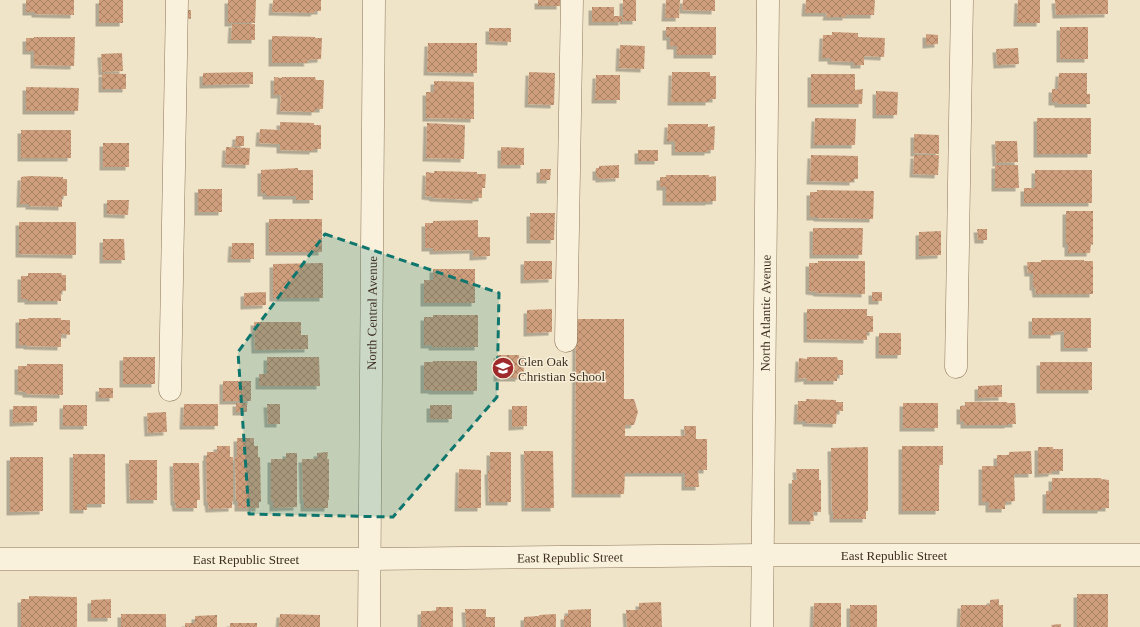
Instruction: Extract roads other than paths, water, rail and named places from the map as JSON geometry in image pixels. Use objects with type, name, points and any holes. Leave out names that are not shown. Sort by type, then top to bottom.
[{"type":"street","points":[[170,390],[177,0]]},
{"type":"street","name":"North Central Avenue","points":[[369,627],[368,559],[374,0]]},
{"type":"street","points":[[566,341],[572,0]]},
{"type":"street","name":"North Atlantic Avenue","points":[[762,627],[768,0]]},
{"type":"street","points":[[956,367],[962,0]]},
{"type":"street","name":"East Republic Street","points":[[0,559],[368,559],[762,555],[1140,555]]},
{"type":"place","name":"Glen Oak Christian School","points":[[503,368]]}]
